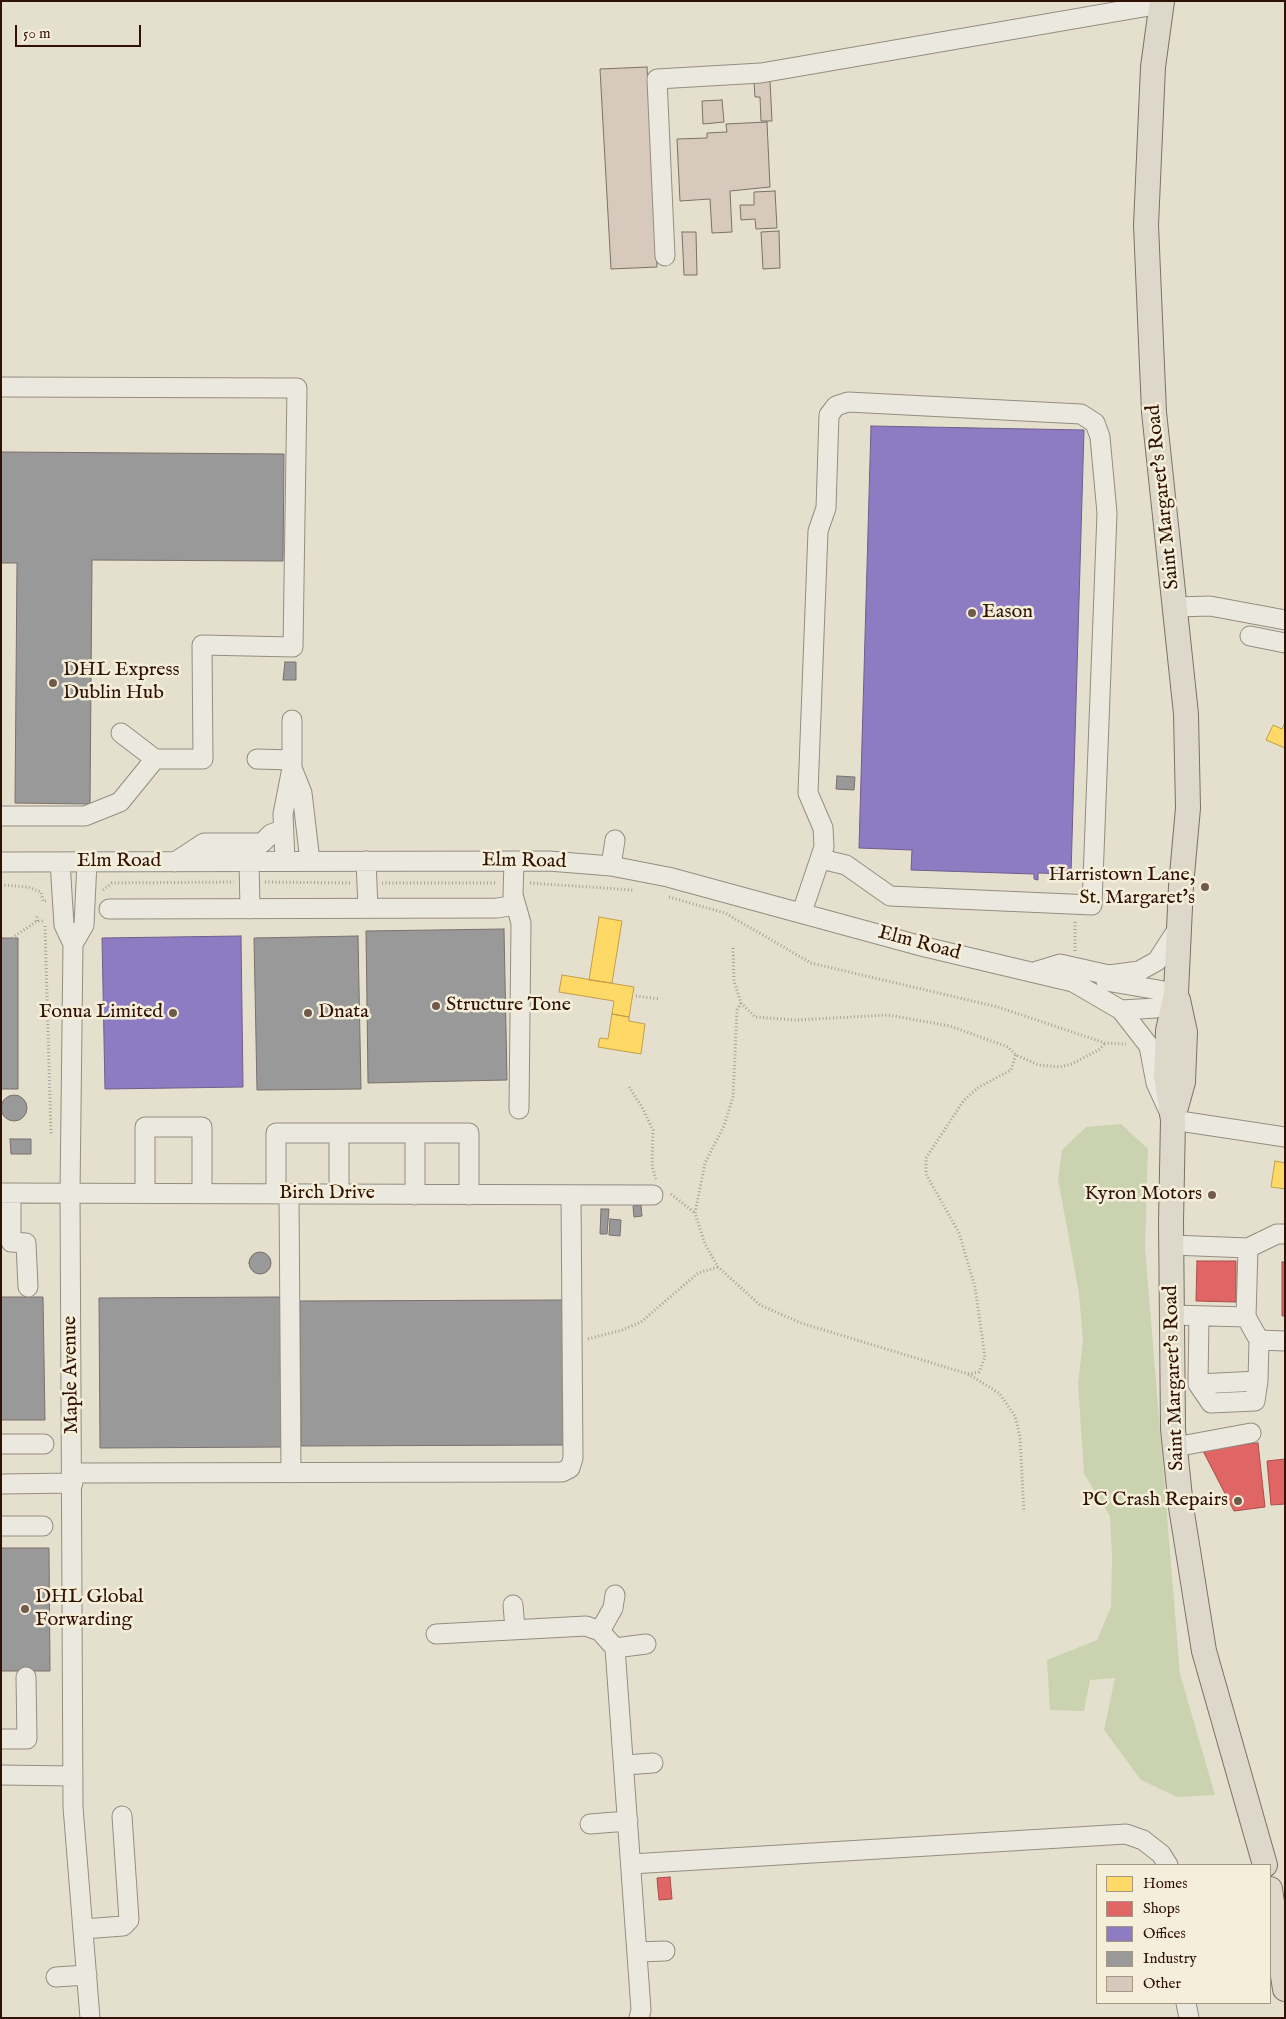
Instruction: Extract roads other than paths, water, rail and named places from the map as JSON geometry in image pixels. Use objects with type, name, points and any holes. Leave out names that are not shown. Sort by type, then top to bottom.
[{"type":"main road","name":"Saint Margaret's Road","points":[[1162,3],[1153,67],[1146,225],[1154,412],[1186,714],[1188,808],[1176,993],[1185,1032],[1183,1082],[1173,1120],[1172,1315],[1175,1446],[1181,1507],[1204,1651],[1264,1864]]},
{"type":"main road","points":[[1271,1896],[1285,1989]]},
{"type":"street","points":[[665,256],[656,79],[761,73],[1162,3]]},
{"type":"street","points":[[1,387],[297,388],[293,646],[202,645],[203,759],[155,759],[121,733]]},
{"type":"street","points":[[802,912],[824,847],[823,828],[808,793],[818,531],[826,508],[829,414],[836,406],[848,402],[1081,414],[1095,423],[1100,437],[1107,513],[1092,905],[890,896],[846,865],[821,859]]},
{"type":"street","points":[[1176,607],[1210,606],[1285,620]]},
{"type":"street","points":[[1250,636],[1285,643]]},
{"type":"street","points":[[286,861],[282,830],[292,764],[292,720]]},
{"type":"street","points":[[1,816],[84,816],[120,802],[155,759]]},
{"type":"street","points":[[257,760],[292,764]]},
{"type":"street","points":[[292,764],[302,793],[310,861]]},
{"type":"street","points":[[175,862],[204,843],[262,843],[271,834],[282,830]]},
{"type":"street","points":[[611,866],[615,840]]},
{"type":"street","points":[[249,861],[250,909]]},
{"type":"street","points":[[366,861],[368,908]]},
{"type":"street","points":[[514,861],[513,883],[521,923],[519,1109]]},
{"type":"street","name":"Elm Road","points":[[1,862],[549,861],[611,866],[668,877],[925,947],[1073,982],[1121,1010],[1149,1046],[1156,1083],[1173,1120]]},
{"type":"street","name":"Maple Avenue","points":[[60,862],[64,925],[73,944],[70,1193],[73,1478],[72,1776],[90,2018]]},
{"type":"street","name":"Maple Avenue","points":[[73,944],[84,925],[87,862]]},
{"type":"street","points":[[109,909],[497,908],[516,905]]},
{"type":"street","name":"Elm Road","points":[[1032,972],[1060,964],[1109,975],[1139,971],[1156,961],[1179,927]]},
{"type":"street","name":"Elm Road","points":[[1073,982],[1099,980],[1176,993]]},
{"type":"street","points":[[1121,1010],[1156,1008],[1176,993]]},
{"type":"street","points":[[1173,1120],[1285,1137]]},
{"type":"street","points":[[145,1193],[145,1127],[202,1128],[202,1194]]},
{"type":"street","points":[[290,1473],[282,1194],[276,1132],[469,1133],[468,1195]]},
{"type":"street","points":[[339,1133],[339,1194]]},
{"type":"street","points":[[415,1194],[416,1133]]},
{"type":"street","name":"Birch Drive","points":[[6,1193],[571,1195],[660,1191]]},
{"type":"street","points":[[6,1193],[6,1242],[26,1243],[28,1287]]},
{"type":"street","points":[[1,1484],[73,1478],[290,1473],[562,1472],[570,1468],[574,1458],[571,1195]]},
{"type":"street","points":[[1172,1246],[1248,1248],[1277,1234],[1285,1234]]},
{"type":"street","points":[[1199,1316],[1198,1384],[1258,1382],[1259,1340],[1246,1317],[1248,1248]]},
{"type":"street","points":[[1172,1315],[1246,1317]]},
{"type":"street","points":[[1259,1340],[1285,1341]]},
{"type":"street","points":[[1175,1446],[1251,1433]]},
{"type":"street","points":[[1,1444],[44,1444]]},
{"type":"street","points":[[1,1526],[44,1526]]},
{"type":"street","points":[[600,1631],[613,1608],[615,1595]]},
{"type":"street","points":[[513,1605],[516,1630]]},
{"type":"street","points":[[436,1634],[586,1626],[600,1631],[615,1648],[641,2010],[639,2018]]},
{"type":"street","points":[[615,1648],[646,1644]]},
{"type":"street","points":[[1,1740],[27,1739],[26,1677]]},
{"type":"street","points":[[624,1765],[653,1763]]},
{"type":"street","points":[[1,1775],[72,1776]]},
{"type":"street","points":[[83,1929],[124,1926],[129,1920],[122,1816]]},
{"type":"street","points":[[590,1824],[628,1821]]},
{"type":"street","points":[[631,1864],[1126,1834],[1143,1840],[1161,1854],[1167,1864]]},
{"type":"street","points":[[637,1952],[665,1951]]},
{"type":"street","points":[[56,1977],[87,1975]]},
{"type":"street","points":[[1186,2004],[1189,2018]]},
{"type":"place","name":"Eason","points":[[972,613]]},
{"type":"place","name":"DHL Express Dublin Hub","points":[[53,683]]},
{"type":"place","name":"Harristown Lane, St. Margaret's","points":[[1205,887]]},
{"type":"place","name":"Structure Tone","points":[[436,1006]]},
{"type":"place","name":"Fonua Limited","points":[[173,1013]]},
{"type":"place","name":"Dnata","points":[[308,1013]]},
{"type":"place","name":"Kyron Motors","points":[[1212,1195]]},
{"type":"place","name":"PC Crash Repairs","points":[[1238,1501]]},
{"type":"place","name":"DHL Global Forwarding","points":[[25,1609]]}]
